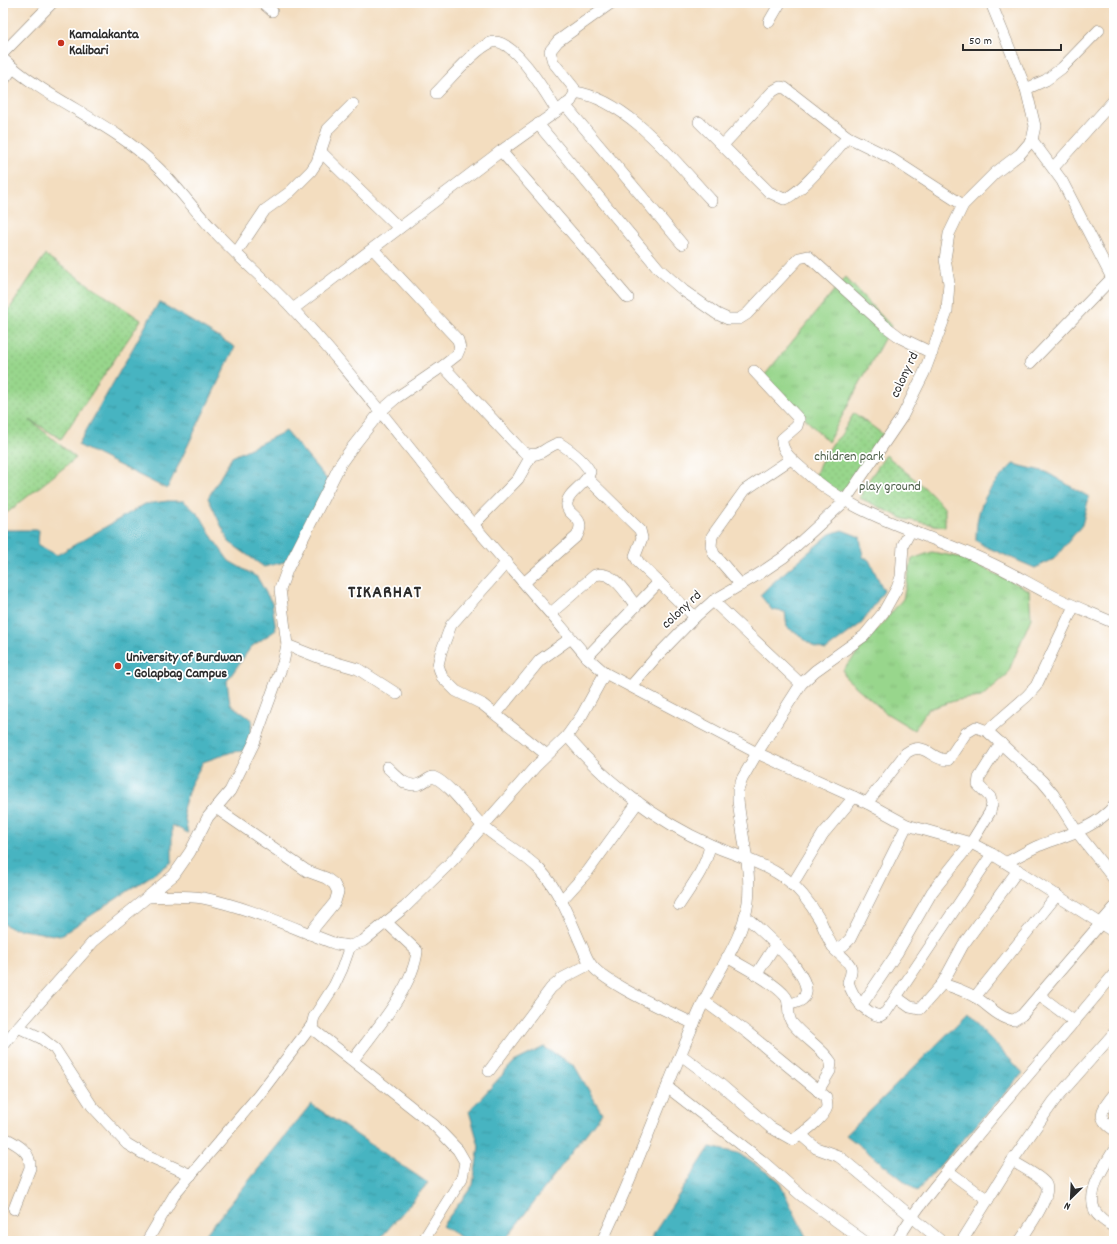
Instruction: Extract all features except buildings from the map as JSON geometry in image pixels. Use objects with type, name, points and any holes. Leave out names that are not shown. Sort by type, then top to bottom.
[{"type":"street","points":[[3,53],[52,3]]},
{"type":"street","points":[[263,3],[272,11]]},
{"type":"street","points":[[611,3],[558,41],[550,51],[553,62],[575,92],[587,94],[600,100],[632,121],[712,200]]},
{"type":"street","points":[[769,22],[780,3]]},
{"type":"street","points":[[991,3],[1026,89],[1035,126],[1032,140],[1062,181],[1113,280],[1030,363]]},
{"type":"street","points":[[1026,89],[1046,80],[1062,68],[1099,30]]},
{"type":"street","points":[[436,93],[479,50],[489,43],[497,41],[505,44],[525,64],[561,108],[682,244]]},
{"type":"street","points":[[3,59],[13,68],[51,94],[132,144],[174,184],[216,233],[293,309],[381,411],[474,524],[525,582],[587,657],[605,673],[757,752],[867,803],[907,826],[971,843],[1007,862],[1114,932]]},
{"type":"street","points":[[3,81],[13,68]]},
{"type":"street","points":[[723,145],[773,91],[780,87],[791,91],[831,126],[848,137],[889,157],[963,205]]},
{"type":"street","points":[[293,309],[501,151],[561,108],[574,97],[575,92]]},
{"type":"street","points":[[1053,168],[1114,100]]},
{"type":"street","points":[[236,253],[265,210],[299,183],[317,162],[328,130],[353,104]]},
{"type":"street","points":[[699,122],[769,192],[784,199],[791,197],[801,188],[848,137]]},
{"type":"street","points":[[538,124],[659,269],[684,292],[716,314],[728,319],[739,319],[747,314],[799,258],[808,256],[885,326],[901,338],[932,353]]},
{"type":"street","name":"colony rd","points":[[631,686],[657,656],[695,617],[713,602],[784,557],[844,502],[902,417],[932,353],[947,311],[949,283],[945,259],[949,234],[963,205],[995,173],[1020,154],[1032,140]]},
{"type":"street","points":[[501,151],[628,298]]},
{"type":"street","points":[[321,152],[399,228]]},
{"type":"street","points":[[3,1046],[93,942],[174,875],[190,852],[208,817],[230,792],[254,743],[283,663],[287,645],[280,589],[287,570],[341,463],[381,411],[396,398],[457,355],[460,348],[458,340],[373,249]]},
{"type":"street","points":[[443,366],[523,452],[531,456],[538,456],[552,445],[559,443],[587,467],[590,472],[588,479],[570,497],[567,503],[568,508],[580,522],[581,529],[577,536],[525,582]]},
{"type":"street","points":[[754,371],[799,419],[797,426],[782,439],[782,444],[790,458],[803,471],[844,502],[910,532],[957,548],[988,562],[1074,606],[1114,623]]},
{"type":"street","points":[[474,524],[518,480],[531,456]]},
{"type":"street","points":[[741,585],[714,554],[711,546],[712,536],[745,490],[790,458]]},
{"type":"street","points":[[588,479],[640,530],[642,538],[636,556],[639,563],[695,617]]},
{"type":"street","points":[[602,1241],[623,1198],[704,1001],[740,932],[745,916],[748,902],[749,878],[745,858],[738,790],[757,752],[802,684],[815,671],[864,636],[883,613],[897,588],[901,577],[904,544],[910,532]]},
{"type":"street","points":[[507,562],[451,625],[438,665],[442,677],[456,691],[482,704],[547,755]]},
{"type":"street","points":[[550,613],[596,575],[603,573],[611,576],[636,606]]},
{"type":"street","points":[[587,657],[659,582]]},
{"type":"street","points":[[713,602],[802,684]]},
{"type":"street","points":[[987,731],[1027,696],[1036,686],[1074,606]]},
{"type":"street","points":[[496,714],[540,660],[571,638]]},
{"type":"street","points":[[287,645],[320,658],[358,669],[397,694]]},
{"type":"street","points":[[148,897],[176,896],[202,898],[232,906],[336,944],[350,946],[362,941],[405,907],[484,827],[547,755],[567,736],[582,715],[605,673]]},
{"type":"street","points":[[867,803],[906,753],[913,748],[923,749],[941,760],[948,760],[966,733],[976,727],[987,731],[1001,743],[1053,794],[1077,832],[1114,879]]},
{"type":"street","points":[[567,736],[588,759],[638,802],[682,830],[710,845],[745,858],[781,875],[792,885],[820,920],[836,950],[850,966],[851,974],[848,982],[852,992],[861,1006],[872,1015],[880,1016],[886,1012],[992,854]]},
{"type":"street","points":[[861,1006],[897,953],[932,892],[971,843],[990,812],[992,804],[990,797],[978,785],[979,778],[1001,743]]},
{"type":"street","points":[[387,766],[402,780],[412,785],[420,784],[433,777],[446,784],[461,804],[484,827],[522,854],[540,870],[561,901],[590,964],[601,975],[642,998],[694,1024]]},
{"type":"street","points":[[792,885],[823,834],[854,797]]},
{"type":"street","points":[[561,901],[588,871],[638,802]]},
{"type":"street","points":[[1007,862],[1037,847],[1094,824],[1107,814],[1114,806]]},
{"type":"street","points":[[216,808],[307,871],[326,878],[334,884],[338,892],[335,902],[309,934]]},
{"type":"street","points":[[836,950],[850,939],[907,826]]},
{"type":"street","points":[[679,905],[702,871],[707,860],[710,845]]},
{"type":"street","points":[[896,998],[910,1007],[920,1009],[942,984],[964,945],[1018,870]]},
{"type":"street","points":[[975,997],[1057,895]]},
{"type":"street","points":[[942,984],[953,986],[975,997],[1006,1019],[1014,1020],[1022,1015],[1114,908]]},
{"type":"street","points":[[745,916],[776,944],[804,977],[807,988],[803,997],[796,1003],[788,1004]]},
{"type":"street","points":[[353,1060],[386,1017],[409,978],[416,962],[417,951],[386,922]]},
{"type":"street","points":[[756,975],[776,944]]},
{"type":"street","points":[[147,1241],[176,1192],[258,1096],[312,1025],[314,1017],[342,969],[350,946]]},
{"type":"street","points":[[727,957],[777,989],[786,997],[788,1014],[792,1023],[825,1053],[831,1062],[830,1071],[818,1091]]},
{"type":"street","points":[[489,1071],[551,988],[563,978],[590,964]]},
{"type":"street","points":[[896,1241],[911,1216],[992,1116],[1075,1022],[1114,974]]},
{"type":"street","points":[[1038,996],[1075,1022]]},
{"type":"street","points":[[681,1055],[720,1084],[770,1127],[784,1137],[793,1140],[801,1135],[822,1115],[827,1106],[826,1097],[748,1033],[704,1001]]},
{"type":"street","points":[[312,1025],[315,1031],[434,1125],[458,1150],[465,1162],[462,1178],[423,1241]]},
{"type":"street","points":[[18,1027],[41,1038],[55,1049],[92,1106],[127,1144],[142,1153],[191,1175]]},
{"type":"street","points":[[962,1241],[1012,1161],[1054,1101],[1114,1033]]},
{"type":"street","points":[[667,1088],[762,1160],[802,1196],[862,1241]]},
{"type":"street","points":[[1114,1094],[1102,1110],[1101,1115],[1106,1125],[1114,1130]]},
{"type":"street","points":[[801,1135],[816,1148],[838,1156],[846,1162],[941,1241]]},
{"type":"street","points":[[3,1137],[23,1149],[30,1161],[30,1168],[14,1209]]},
{"type":"street","points":[[1114,1150],[1100,1174],[1092,1198],[1095,1210],[1101,1218],[1114,1227]]},
{"type":"street","points":[[1012,1161],[1045,1182],[1048,1189],[1047,1197],[1020,1241]]},
{"type":"street","points":[[948,1171],[988,1200]]},
{"type":"green space","points":[[45,255],[141,320],[61,439],[30,420],[76,458],[3,516],[3,319]]},
{"type":"green space","points":[[845,277],[891,326],[828,442],[764,376]]},
{"type":"green space","name":"children park","points":[[854,413],[884,435],[844,498],[815,477],[819,466],[833,443],[841,435]]},
{"type":"green space","name":"play ground","points":[[886,455],[932,494],[945,509],[945,527],[904,519],[860,498],[864,487]]},
{"type":"green space","points":[[932,552],[963,558],[1029,590],[1031,618],[1007,675],[981,697],[957,700],[928,709],[914,730],[886,713],[845,677],[843,670],[903,599],[912,559]]},
{"type":"water","points":[[159,302],[235,347],[167,489],[78,445]]},
{"type":"water","points":[[286,431],[330,483],[288,561],[264,567],[229,542],[208,498],[232,457]]},
{"type":"water","points":[[1013,464],[1046,472],[1089,497],[1082,525],[1054,559],[1035,568],[984,546],[976,540],[978,516],[981,506],[990,489]]},
{"type":"water","points":[[168,501],[184,501],[201,517],[214,540],[229,561],[257,577],[272,603],[276,630],[251,647],[227,681],[230,704],[252,720],[250,739],[244,751],[232,752],[203,762],[190,786],[183,809],[188,833],[172,825],[172,862],[60,936],[10,928],[3,923],[3,530],[39,530],[38,545],[57,555],[145,504]]},
{"type":"water","points":[[842,530],[860,537],[863,557],[869,560],[884,591],[862,623],[826,650],[815,647],[787,627],[785,612],[772,610],[760,595],[830,534]]},
{"type":"water","points":[[967,1014],[1023,1073],[917,1191],[846,1135]]},
{"type":"water","points":[[544,1047],[574,1065],[602,1113],[504,1241],[467,1241],[442,1226],[473,1185],[479,1146],[469,1111],[514,1062]]},
{"type":"water","points":[[311,1104],[428,1183],[378,1241],[200,1241]]},
{"type":"water","points":[[710,1147],[738,1153],[778,1180],[808,1241],[651,1241],[654,1233]]},
{"type":"place","name":"Kamalakanta Kalibari","points":[[61,43]]},
{"type":"place","name":"University of Burdwan - Golapbag Campus","points":[[118,666]]},
{"type":"district","name":"TIKARHAT","points":[[385,593]]}]
